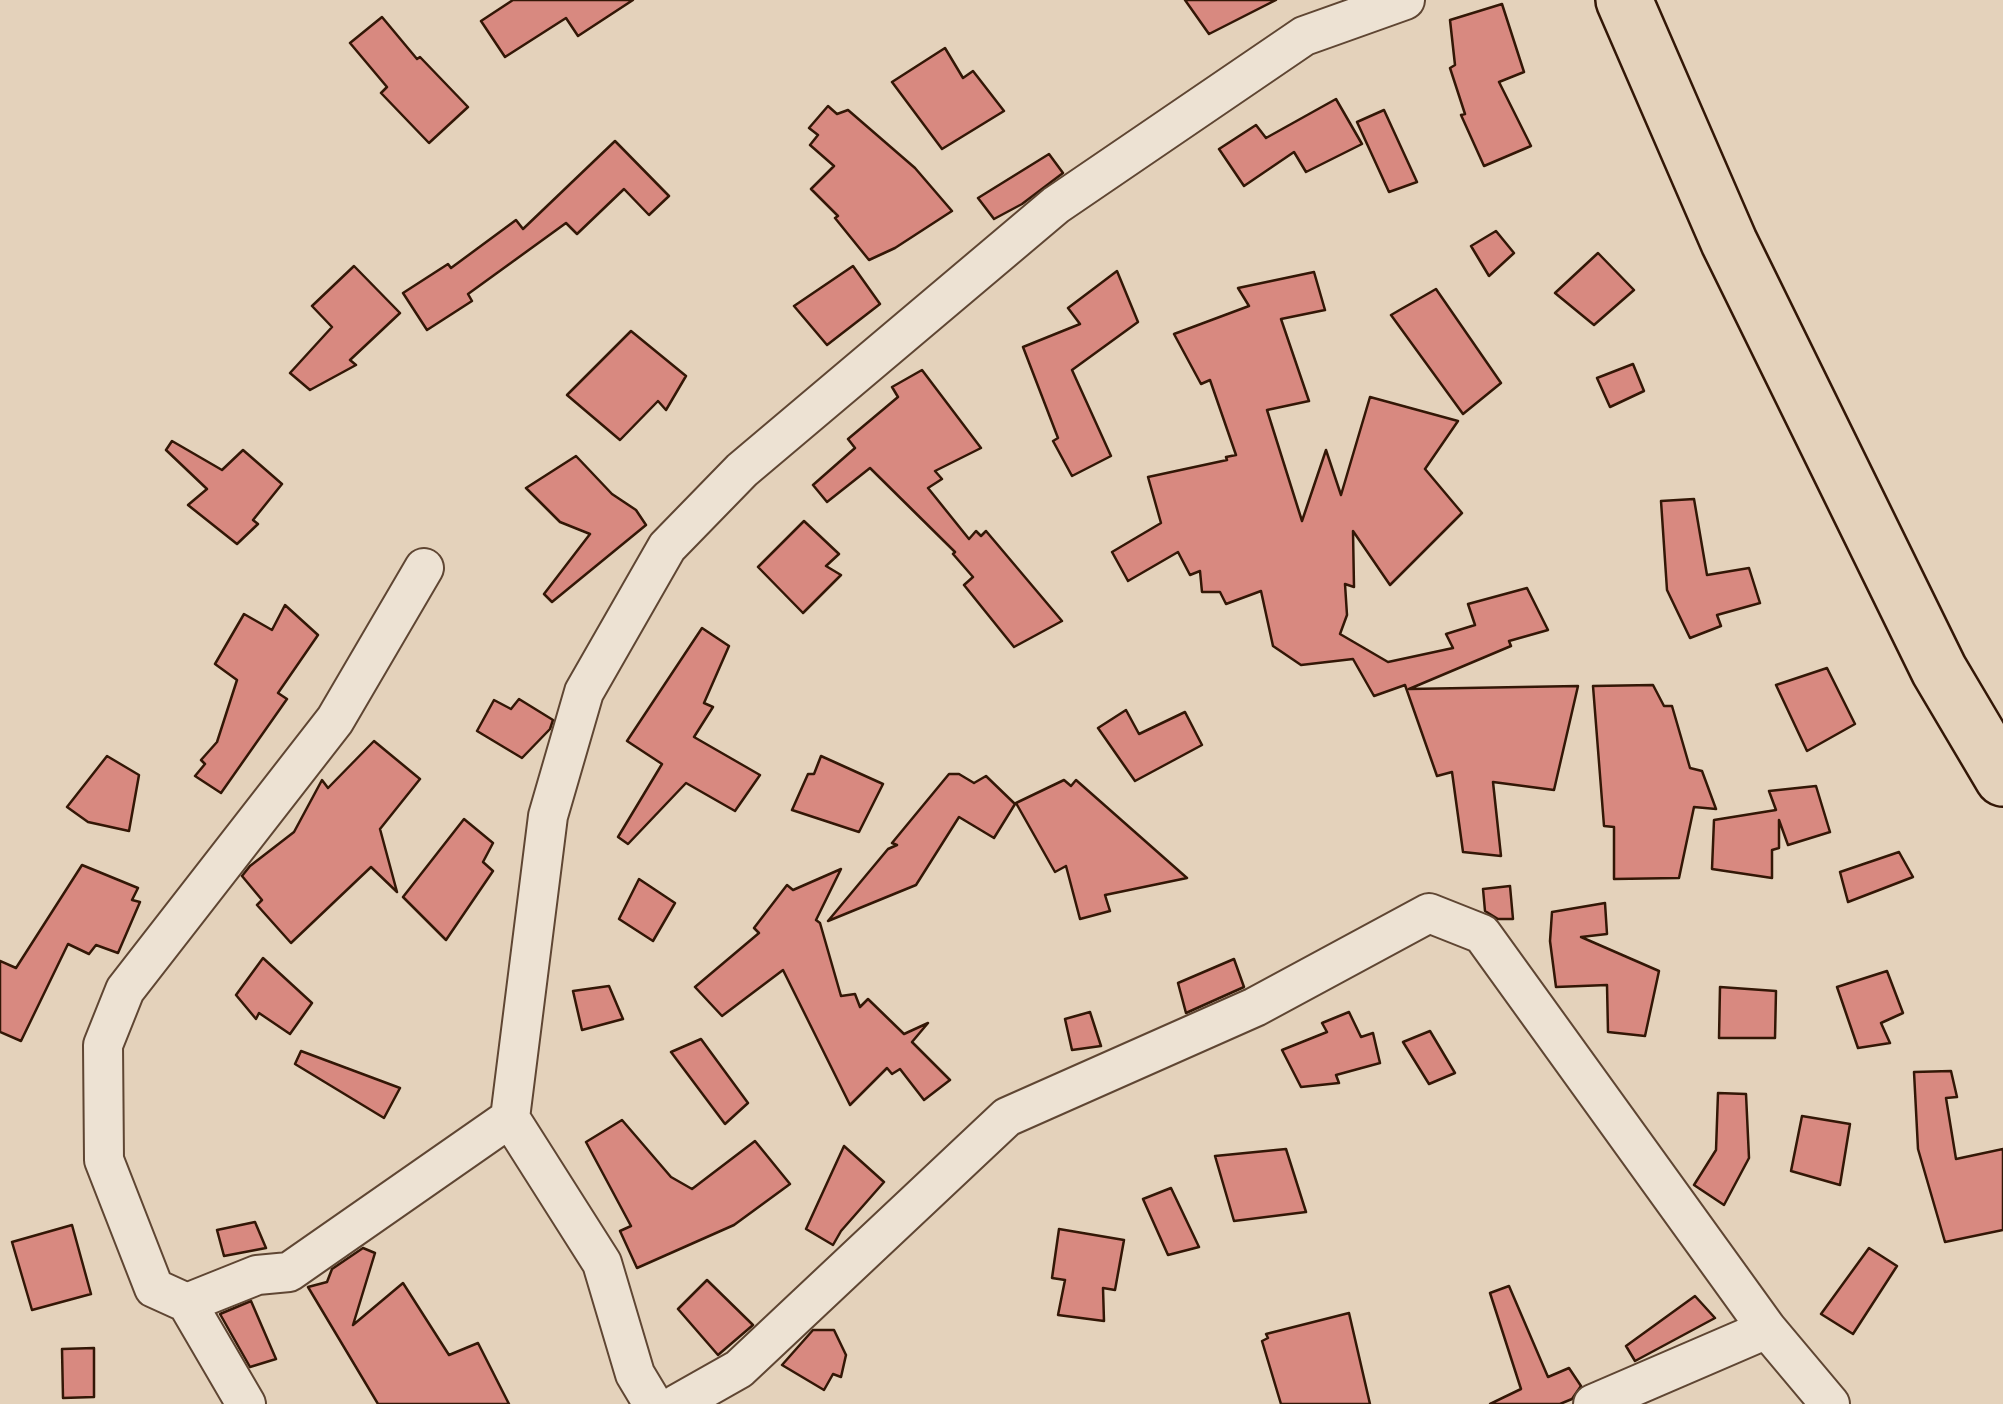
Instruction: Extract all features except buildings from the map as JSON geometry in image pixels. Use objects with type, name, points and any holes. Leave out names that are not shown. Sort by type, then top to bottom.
[{"type":"highway","points":[[1624,0],[1729,242],[1939,670],[2003,778]]},
{"type":"street","points":[[653,1404],[634,1374],[602,1262],[510,1118],[548,816],[584,692],[666,547],[742,470],[1056,206],[1304,36],[1405,0]]},
{"type":"street","points":[[246,1404],[187,1303],[154,1288],[104,1160],[103,1044],[125,990],[335,720],[424,568]]},
{"type":"street","points":[[678,1404],[740,1370],[1008,1116],[1255,1008],[1429,912],[1482,934],[1767,1329],[1830,1404]]},
{"type":"street","points":[[187,1303],[257,1276],[289,1272],[510,1118]]},
{"type":"street","points":[[1592,1404],[1767,1329]]}]
